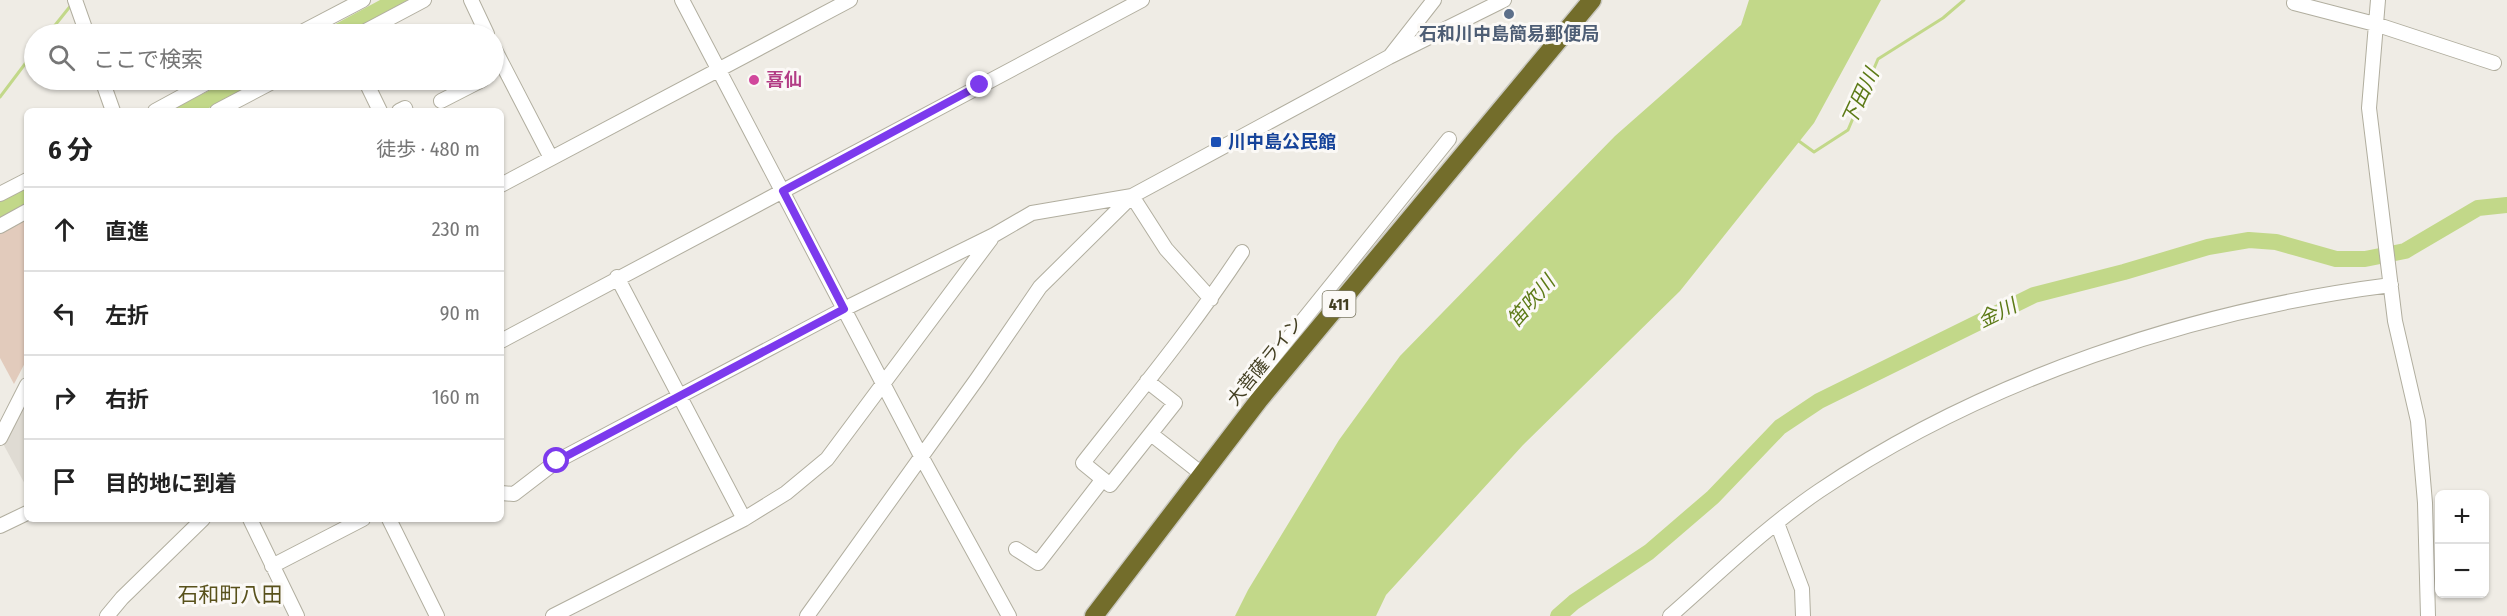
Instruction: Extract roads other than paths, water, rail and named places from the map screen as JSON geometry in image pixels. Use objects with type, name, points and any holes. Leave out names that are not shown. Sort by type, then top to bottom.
[{"type":"highway","name":"大菩薩ライン","points":[[1094,616],[1259,400],[1311,324],[1592,0]]},
{"type":"street","points":[[317,24],[363,0]]},
{"type":"street","points":[[379,24],[424,0]]},
{"type":"street","points":[[471,0],[482,24]]},
{"type":"street","points":[[682,0],[882,383],[1009,616]]},
{"type":"street","points":[[504,183],[850,0]]},
{"type":"street","points":[[504,338],[1142,0]]},
{"type":"street","points":[[1389,57],[1434,0]]},
{"type":"street","points":[[807,616],[1040,287],[1132,196],[1389,57],[1504,0]]},
{"type":"street","points":[[2378,0],[2369,108],[2395,321],[2418,421],[2425,503],[2428,616]]},
{"type":"street","points":[[2290,1],[2375,24],[2494,63]]},
{"type":"street","points":[[78,4],[84,24]]},
{"type":"street","points":[[504,81],[551,158]]},
{"type":"street","points":[[106,90],[112,108]]},
{"type":"street","points":[[161,108],[194,90]]},
{"type":"street","points":[[223,108],[257,90]]},
{"type":"street","points":[[370,90],[379,108]]},
{"type":"street","points":[[441,101],[462,90]]},
{"type":"street","points":[[1246,391],[1311,324],[1449,139]]},
{"type":"street","points":[[0,194],[24,182]]},
{"type":"street","points":[[504,493],[514,494],[557,461],[844,309],[994,235],[1032,213],[1132,196]]},
{"type":"street","points":[[1132,196],[1166,249],[1211,299]]},
{"type":"street","points":[[0,226],[24,213]]},
{"type":"street","points":[[553,616],[744,519],[786,493],[827,459],[994,235]]},
{"type":"street","points":[[1147,381],[1176,403],[1110,485],[1083,463],[1147,381],[1211,299],[1242,252]]},
{"type":"street","points":[[617,277],[744,519]]},
{"type":"street","points":[[1670,616],[1777,523],[1818,492],[1867,461],[1934,424],[1986,399],[2092,356],[2254,309],[2338,292],[2391,285]]},
{"type":"street","points":[[0,438],[24,391]]},
{"type":"street","points":[[1151,434],[1202,474]]},
{"type":"street","points":[[1016,549],[1038,563],[1103,479]]},
{"type":"street","points":[[0,526],[24,514]]},
{"type":"street","points":[[107,616],[122,598],[200,522]]},
{"type":"street","points":[[251,522],[297,616]]},
{"type":"street","points":[[272,566],[357,522]]},
{"type":"street","points":[[390,522],[437,616]]},
{"type":"street","points":[[1777,523],[1802,589],[1803,616]]},
{"type":"water","points":[[380,0],[408,0],[364,24],[336,24]]},
{"type":"water","name":"笛吹川","points":[[1749,0],[1881,0],[1814,123],[1680,291],[1523,445],[1386,595],[1376,616],[1235,616],[1248,590],[1339,440],[1400,356],[1615,136],[1741,25]]},
{"type":"water","points":[[210,90],[243,90],[209,108],[175,108]]},
{"type":"water","points":[[24,190],[24,210],[0,223],[0,202]]},
{"type":"waterway","name":"下田川","points":[[1796,139],[1814,152],[1848,130],[1878,59],[1943,18],[1964,0]]},
{"type":"waterway","points":[[56,24],[72,4]]},
{"type":"waterway","points":[[0,97],[24,65]]},
{"type":"waterway","name":"金川","points":[[1558,616],[1574,602],[1649,552],[1713,497],[1780,427],[1819,401],[2034,295],[2208,247],[2249,240],[2276,242],[2336,259],[2365,259],[2405,251],[2478,208],[2507,205]]},
{"type":"place","name":"石和川中島簡易郵便局","points":[[1509,14]]},
{"type":"place","name":"喜仙","points":[[754,80]]},
{"type":"place","name":"川中島公民館","points":[[1216,142]]},
{"type":"district","name":"石和町八田","points":[[230,595]]}]
